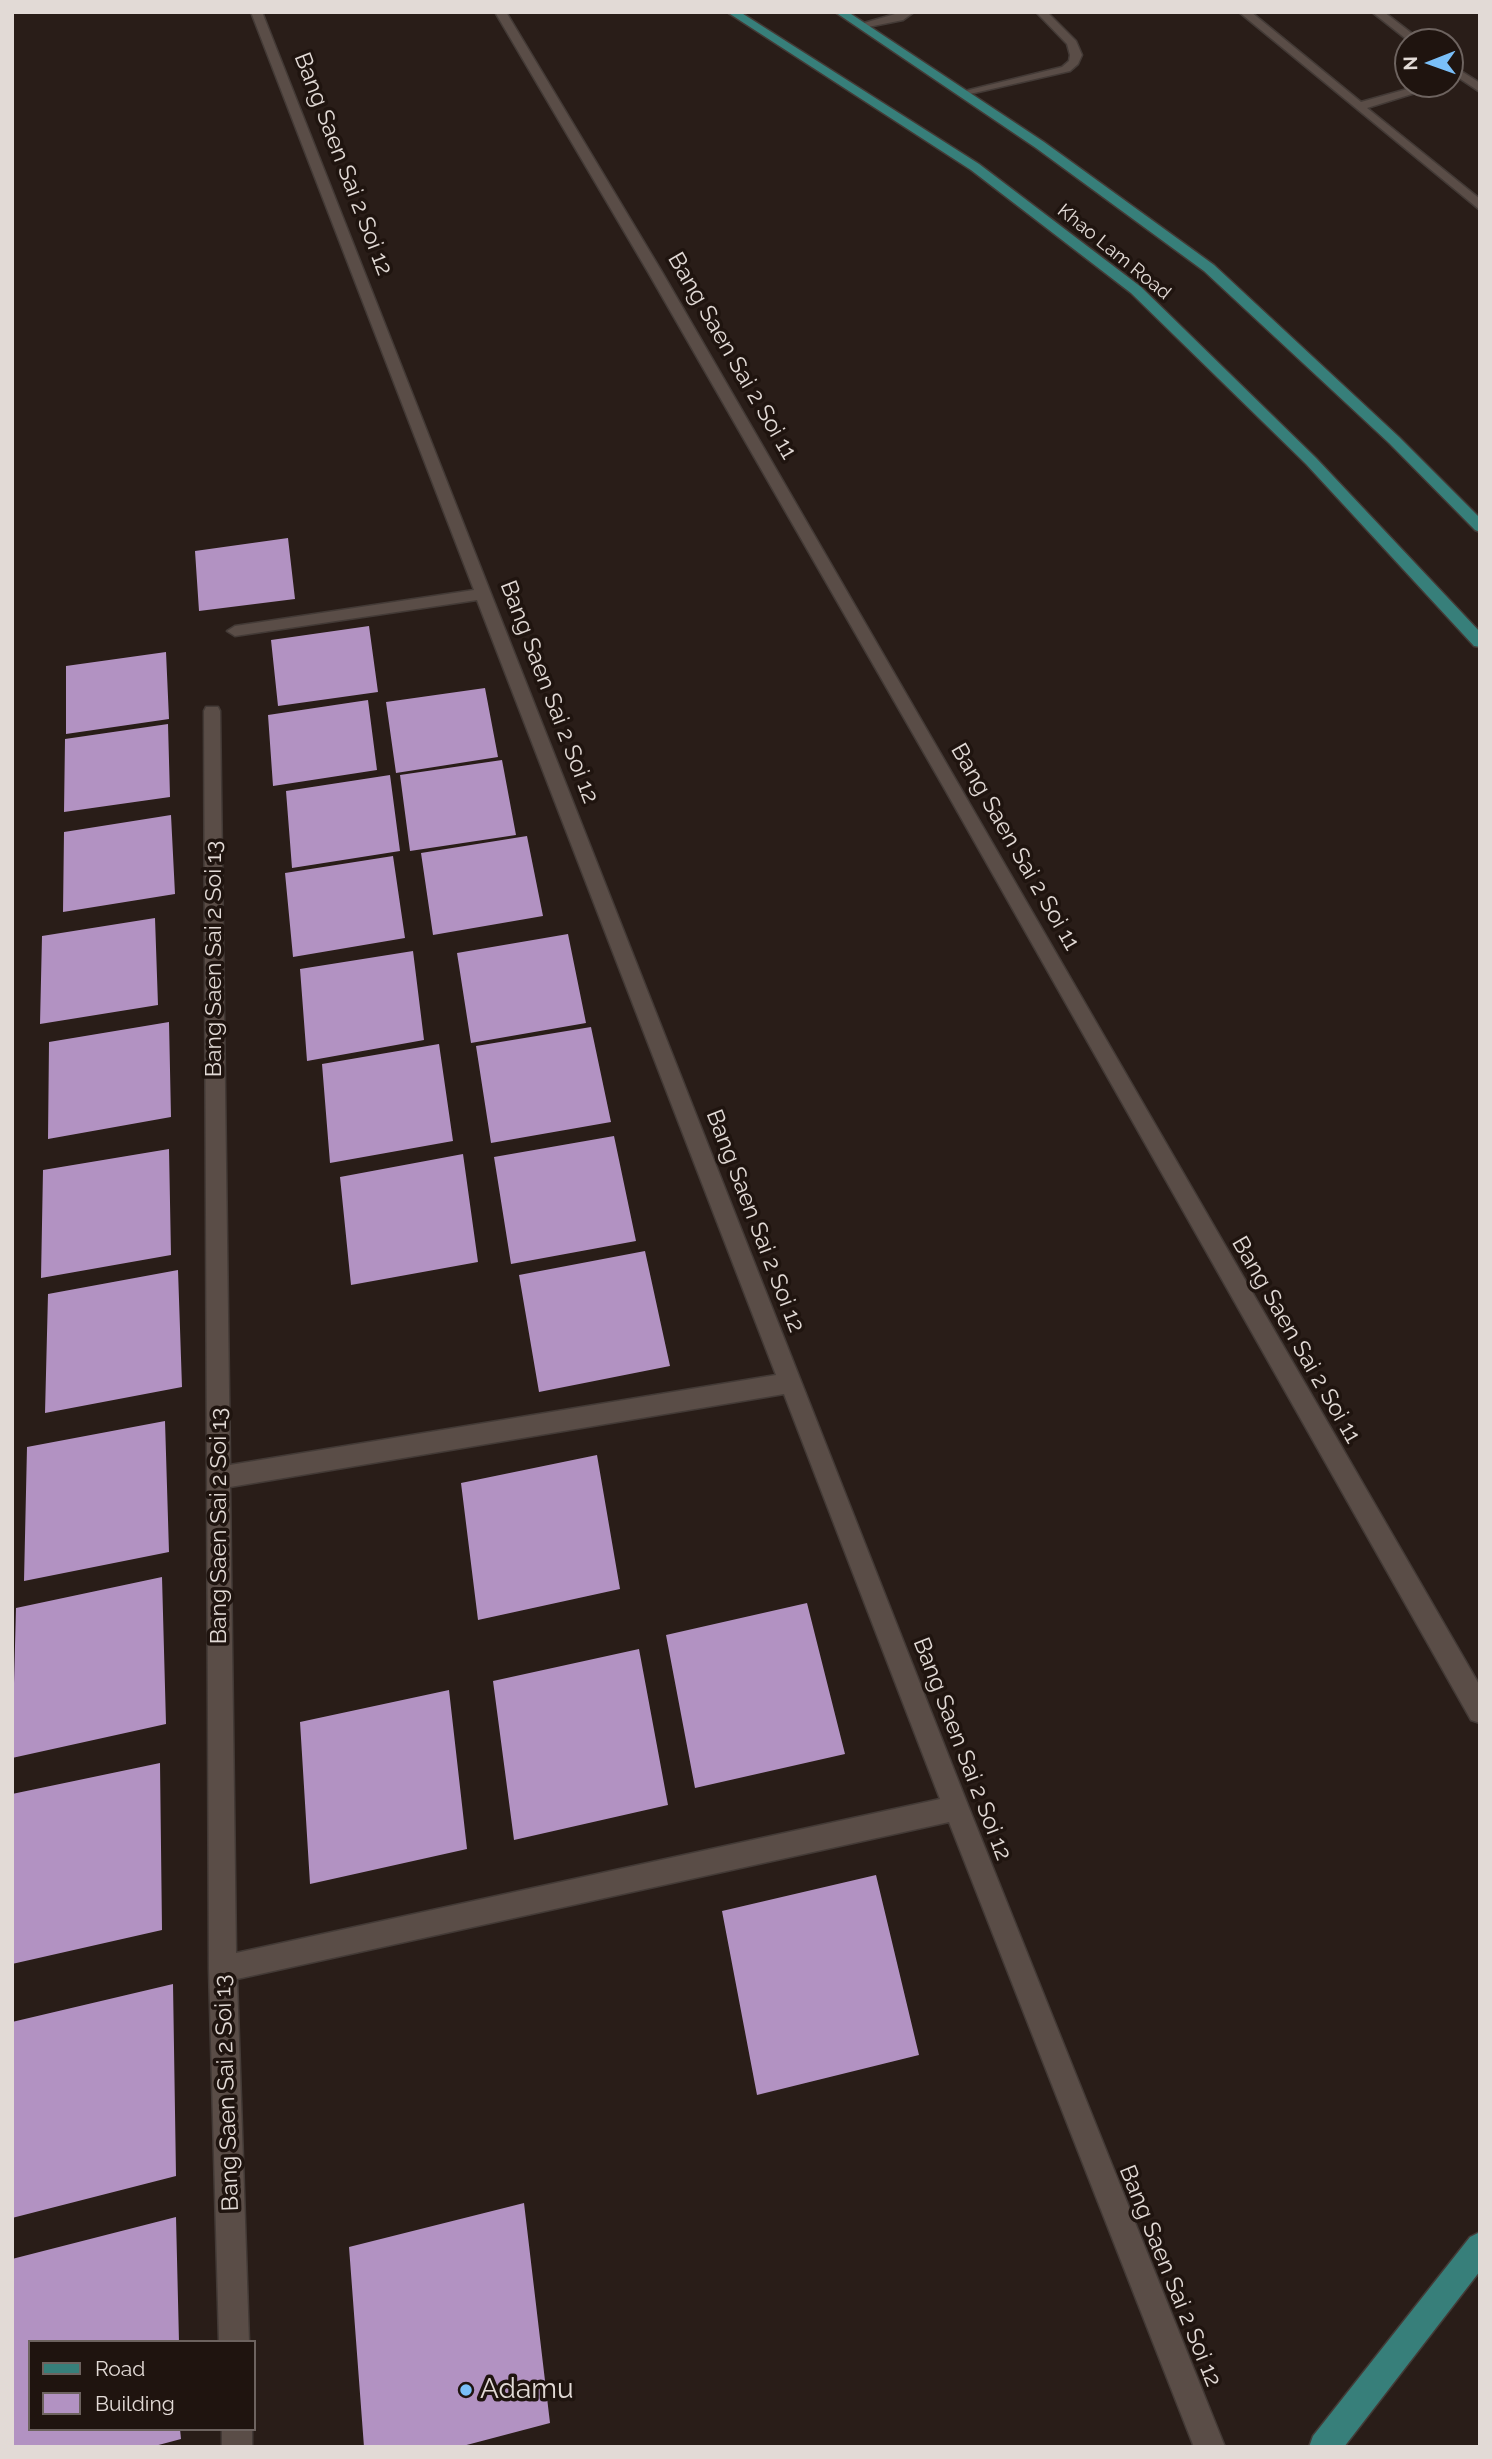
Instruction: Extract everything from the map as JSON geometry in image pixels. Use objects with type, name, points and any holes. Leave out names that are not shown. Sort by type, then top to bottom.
[{"type":"main road","name":"Khao Lam Road","points":[[732,12],[975,167],[1136,290],[1311,461],[1480,642]]},
{"type":"main road","name":"Khao Lam Road","points":[[840,12],[965,94],[1209,268],[1394,440],[1480,527]]},
{"type":"main road","points":[[1324,2447],[1480,2247]]},
{"type":"street","name":"Bang Saen Sai 2 Soi 12","points":[[256,12],[956,1808],[1210,2447]]},
{"type":"street","name":"Bang Saen Sai 2 Soi 11","points":[[500,12],[662,284],[904,702],[1480,1712]]},
{"type":"street","points":[[863,26],[903,17],[909,12]]},
{"type":"street","points":[[965,94],[1066,69],[1074,62],[1076,55],[1072,43],[1041,12]]},
{"type":"street","points":[[1244,12],[1480,206]]},
{"type":"street","points":[[1377,12],[1398,28]]},
{"type":"street","points":[[1464,77],[1480,73]]},
{"type":"street","points":[[1464,77],[1480,89]]},
{"type":"street","points":[[1360,106],[1394,96]]},
{"type":"street","points":[[235,631],[483,594]]},
{"type":"street","name":"Bang Saen Sai 2 Soi 13","points":[[212,710],[223,1969],[234,2340]]},
{"type":"street","points":[[219,1478],[790,1383]]},
{"type":"street","points":[[223,1969],[956,1808]]},
{"type":"building","points":[[288,538],[295,599],[199,611],[195,551]]},
{"type":"building","points":[[369,626],[378,692],[278,706],[271,640]]},
{"type":"building","points":[[166,652],[169,719],[66,734],[66,666]]},
{"type":"building","points":[[485,688],[498,757],[396,773],[386,702]]},
{"type":"building","points":[[368,700],[377,770],[273,786],[268,715]]},
{"type":"building","points":[[168,724],[170,797],[64,812],[65,739]]},
{"type":"building","points":[[502,760],[516,835],[410,851],[400,775]]},
{"type":"building","points":[[390,775],[400,851],[292,868],[286,791]]},
{"type":"building","points":[[171,815],[175,894],[63,912],[64,832]]},
{"type":"building","points":[[527,836],[543,916],[433,935],[421,853]]},
{"type":"building","points":[[393,856],[405,938],[293,957],[285,873]]},
{"type":"building","points":[[155,918],[158,1005],[40,1024],[42,936]]},
{"type":"building","points":[[568,934],[586,1023],[471,1043],[457,953]]},
{"type":"building","points":[[413,951],[424,1040],[307,1061],[300,969]]},
{"type":"building","points":[[169,1022],[171,1117],[48,1139],[49,1042]]},
{"type":"building","points":[[591,1027],[611,1122],[491,1143],[476,1046]]},
{"type":"building","points":[[439,1044],[453,1141],[330,1163],[322,1064]]},
{"type":"building","points":[[614,1136],[636,1241],[511,1264],[494,1157]]},
{"type":"building","points":[[169,1149],[171,1255],[41,1278],[43,1170]]},
{"type":"building","points":[[463,1154],[478,1262],[351,1285],[340,1177]]},
{"type":"building","points":[[645,1251],[670,1366],[539,1392],[519,1275]]},
{"type":"building","points":[[178,1270],[182,1387],[45,1413],[48,1294]]},
{"type":"building","points":[[165,1421],[169,1552],[24,1581],[27,1447]]},
{"type":"building","points":[[597,1455],[620,1589],[478,1620],[461,1483]]},
{"type":"building","points":[[162,1577],[166,1724],[12,1758],[16,1608]]},
{"type":"building","points":[[807,1603],[845,1754],[695,1788],[666,1635]]},
{"type":"building","points":[[639,1649],[668,1805],[514,1840],[493,1681]]},
{"type":"building","points":[[449,1690],[467,1849],[310,1884],[300,1722]]},
{"type":"building","points":[[160,1763],[162,1930],[12,1964],[12,1794]]},
{"type":"building","points":[[876,1875],[919,2055],[757,2095],[722,1911]]},
{"type":"building","points":[[173,1984],[176,2176],[12,2218],[12,2022]]},
{"type":"building","points":[[524,2203],[550,2423],[459,2447],[364,2447],[349,2247]]},
{"type":"building","points":[[176,2217],[179,2340],[28,2340],[28,2431],[180,2431],[181,2439],[151,2447],[12,2447],[12,2259]]},
{"type":"place","name":"Adamu","points":[[466,2390]]}]
